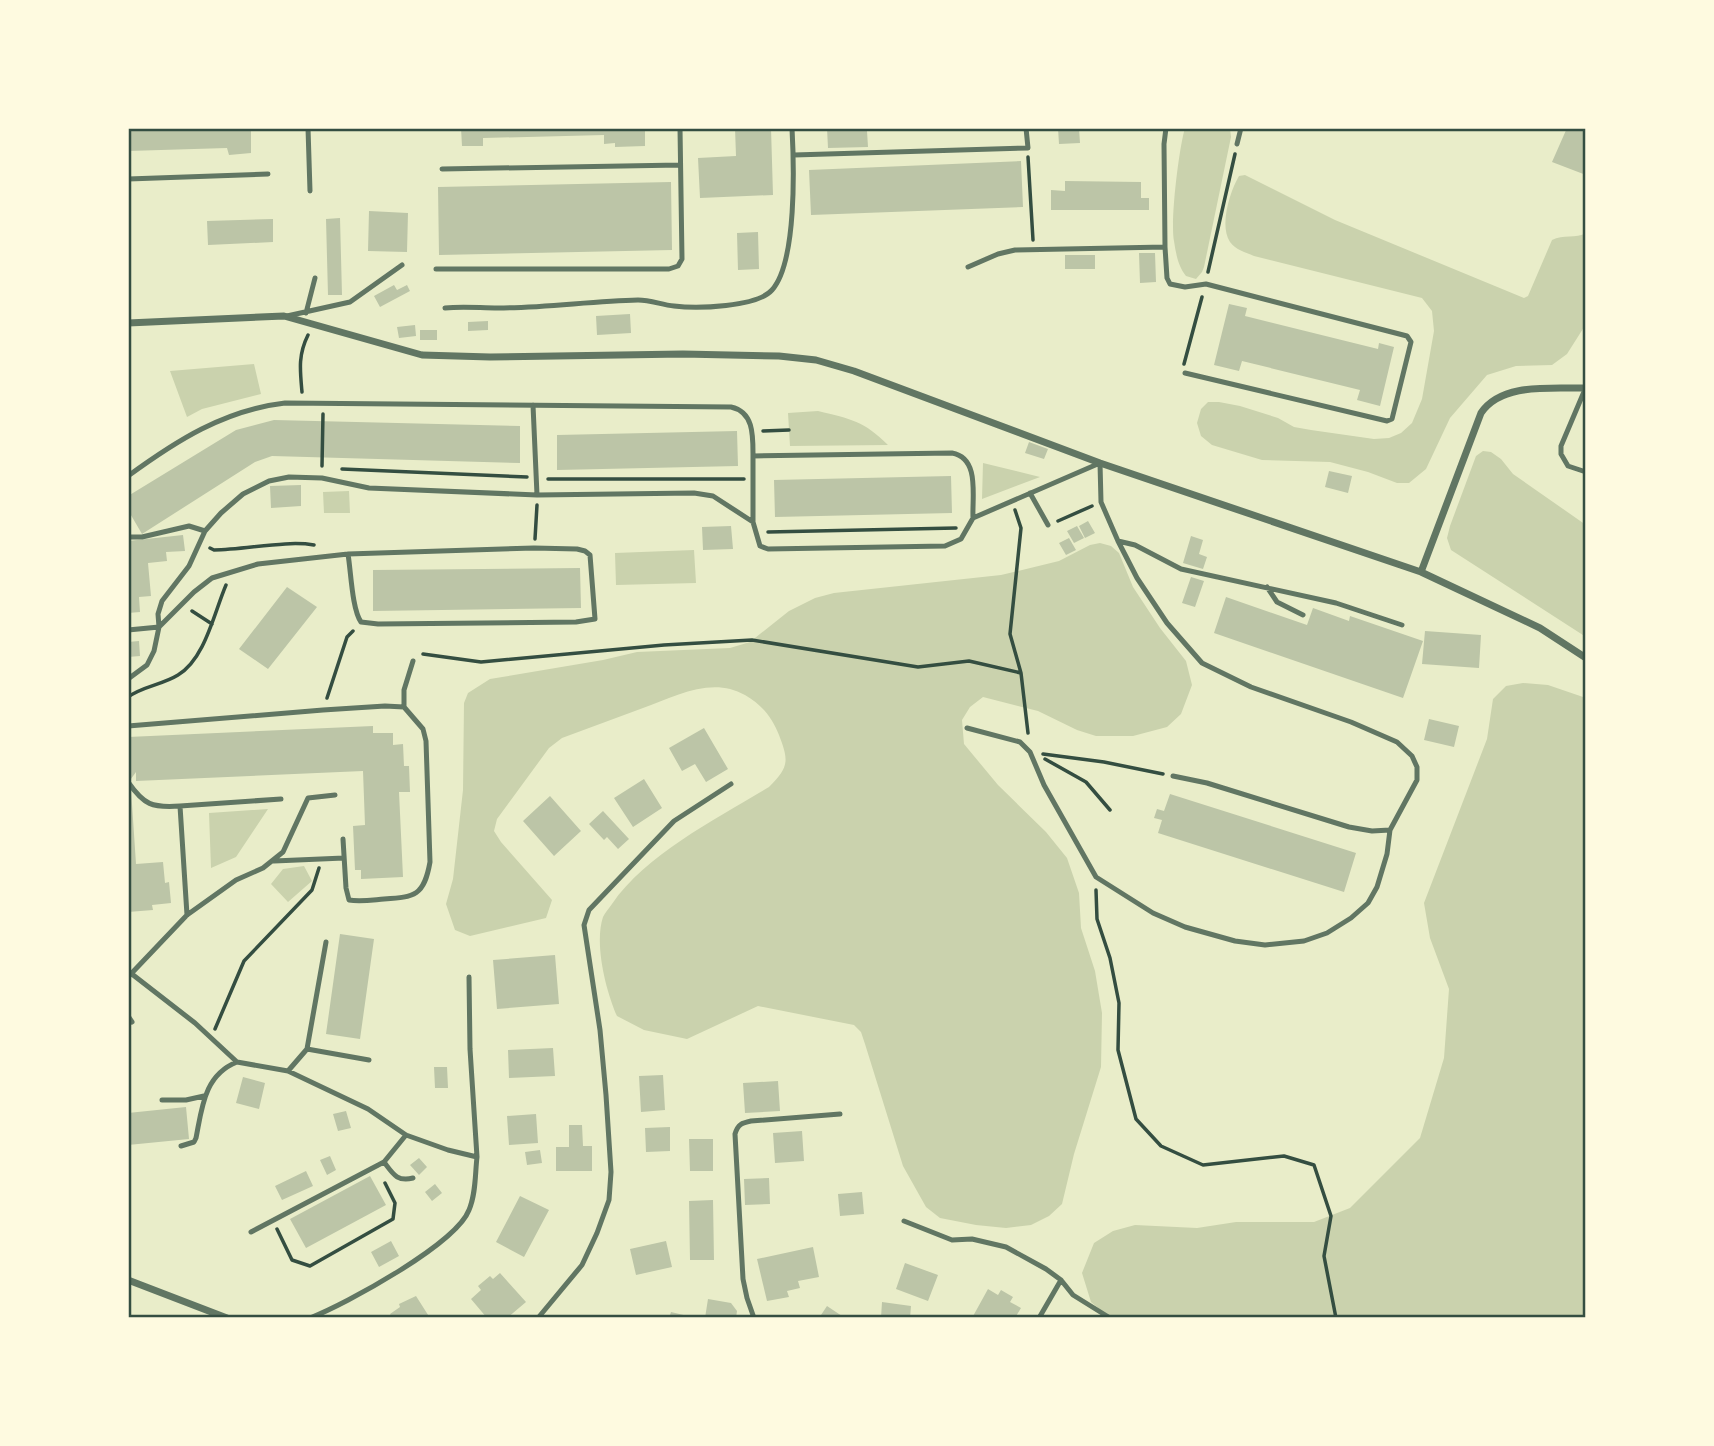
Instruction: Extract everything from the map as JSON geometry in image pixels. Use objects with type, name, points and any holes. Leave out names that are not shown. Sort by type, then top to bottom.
[{"type":"street","points":[[128,323],[284,316],[422,355],[490,357],[682,354],[779,356],[816,360],[1100,463],[1421,572],[1540,628],[1586,658]]},
{"type":"street","points":[[1421,572],[1481,412],[1489,401],[1504,394],[1528,390],[1586,388]]},
{"type":"street","points":[[128,1280],[227,1318]]},
{"type":"lane","points":[[308,128],[310,191]]},
{"type":"lane","points":[[436,269],[678,266],[682,259],[680,128]]},
{"type":"lane","points":[[445,308],[640,300],[684,307],[752,302],[764,298],[773,290],[779,279],[788,244],[793,204],[792,128]]},
{"type":"lane","points":[[794,155],[1027,148],[1026,128]]},
{"type":"lane","points":[[1166,128],[1165,247],[1167,278],[1170,284],[1185,287],[1206,284],[1407,336],[1411,342],[1392,419],[1387,421],[1185,373]]},
{"type":"lane","points":[[1237,144],[1241,128]]},
{"type":"lane","points":[[442,169],[680,165]]},
{"type":"lane","points":[[128,179],[268,174]]},
{"type":"lane","points":[[968,267],[1015,250],[1165,247]]},
{"type":"lane","points":[[284,316],[354,300],[402,265]]},
{"type":"lane","points":[[306,313],[315,278]]},
{"type":"lane","points":[[1586,388],[1561,446],[1561,454],[1568,466],[1586,472]]},
{"type":"lane","points":[[128,476],[172,444],[203,427],[267,405],[303,402],[322,405],[730,407],[740,409],[747,415],[752,432],[753,522],[760,547],[945,547],[956,543],[973,518],[971,466],[968,460],[959,454],[753,456]]},
{"type":"lane","points":[[533,405],[537,495]]},
{"type":"lane","points":[[967,728],[1020,742],[1030,752],[1045,785],[1096,877],[1153,913],[1185,927],[1235,941],[1265,945],[1304,941],[1327,933],[1368,903],[1381,876],[1390,830],[1417,780],[1417,767],[1404,747],[1352,722],[1251,687],[1202,663],[1167,623],[1137,578],[1118,541],[1101,502],[1100,463],[973,518]]},
{"type":"lane","points":[[128,679],[147,665],[154,651],[162,601],[189,566],[205,531],[220,513],[249,490],[269,481],[289,477],[322,478],[369,488],[537,495],[694,493],[713,496],[753,522]]},
{"type":"lane","points":[[1030,493],[1048,526]]},
{"type":"lane","points":[[128,537],[142,537],[188,526],[205,531]]},
{"type":"lane","points":[[1118,541],[1135,545],[1181,569],[1336,603],[1402,625]]},
{"type":"lane","points":[[128,629],[159,628],[181,604],[212,578],[233,570],[270,562],[348,555],[534,548],[582,550],[590,555],[595,619],[576,622],[361,622],[354,606],[354,587],[348,555]]},
{"type":"lane","points":[[1267,587],[1277,602],[1303,615]]},
{"type":"lane","points":[[343,839],[349,900],[410,897],[423,888],[427,881],[430,863],[426,741],[424,729],[404,707],[404,690],[413,660]]},
{"type":"lane","points":[[128,726],[323,710],[404,707]]},
{"type":"lane","points":[[1173,776],[1207,783],[1349,827],[1372,831],[1390,830]]},
{"type":"lane","points":[[128,782],[139,798],[153,806],[281,799]]},
{"type":"lane","points":[[538,1318],[582,1265],[609,1200],[611,1172],[607,1095],[584,925],[589,910],[674,821],[731,784]]},
{"type":"lane","points":[[237,1062],[212,1038],[129,974],[187,915],[236,880],[274,861],[283,852],[308,798],[335,795]]},
{"type":"lane","points":[[180,806],[187,915]]},
{"type":"lane","points":[[274,861],[344,858]]},
{"type":"lane","points":[[288,1071],[307,1049],[326,942]]},
{"type":"lane","points":[[310,1318],[390,1278],[431,1250],[469,1212],[477,1157],[470,1049],[469,977]]},
{"type":"lane","points":[[128,1016],[132,1022]]},
{"type":"lane","points":[[307,1049],[369,1060]]},
{"type":"lane","points":[[181,1146],[196,1139],[204,1096],[216,1077],[227,1066],[237,1062],[288,1071],[368,1109],[406,1135],[477,1157]]},
{"type":"lane","points":[[162,1100],[186,1100],[204,1096]]},
{"type":"lane","points":[[754,1318],[743,1279],[735,1134],[737,1127],[741,1123],[751,1121],[839,1114]]},
{"type":"lane","points":[[251,1232],[384,1162],[406,1135]]},
{"type":"lane","points":[[384,1162],[394,1176],[405,1180],[413,1178]]},
{"type":"lane","points":[[904,1221],[953,1240],[972,1239],[1006,1247],[1046,1269],[1061,1280],[1073,1294],[1110,1318]]},
{"type":"lane","points":[[1039,1318],[1061,1280]]},
{"type":"path","points":[[1185,373],[1184,363],[1206,284],[1237,144]]},
{"type":"path","points":[[1027,148],[1033,249]]},
{"type":"path","points":[[303,402],[300,361],[303,345],[314,324]]},
{"type":"path","points":[[322,468],[323,421]]},
{"type":"path","points":[[752,432],[789,430]]},
{"type":"path","points":[[1013,502],[1021,528],[1010,634],[1021,673],[1030,752]]},
{"type":"path","points":[[1048,526],[1101,502]]},
{"type":"path","points":[[534,548],[537,513]]},
{"type":"path","points":[[755,533],[969,527]]},
{"type":"path","points":[[214,550],[297,544]]},
{"type":"path","points":[[128,697],[136,691],[169,680],[189,666],[212,624],[233,570]]},
{"type":"path","points":[[181,604],[212,624]]},
{"type":"path","points":[[323,710],[347,637],[361,622]]},
{"type":"path","points":[[413,660],[424,654],[481,662],[664,645],[752,640],[918,667],[969,662],[1021,673]]},
{"type":"path","points":[[1030,752],[1104,762],[1173,776]]},
{"type":"path","points":[[1030,752],[1086,782],[1110,810]]},
{"type":"path","points":[[212,1038],[244,961],[312,890],[320,859]]},
{"type":"path","points":[[1096,877],[1097,919],[1110,958],[1119,1003],[1118,1050],[1136,1119],[1161,1146],[1203,1165],[1284,1156],[1314,1165],[1331,1216],[1324,1256],[1336,1318]]},
{"type":"path","points":[[272,1220],[292,1260],[310,1266],[393,1219],[396,1203],[377,1166]]},
{"type":"green space","points":[[1185,128],[1230,128],[1231,137],[1204,267],[1196,279],[1186,276],[1181,268],[1173,231],[1176,185]]},
{"type":"green space","points":[[1245,175],[1335,220],[1524,298],[1528,296],[1552,240],[1586,233],[1586,324],[1567,354],[1552,365],[1516,366],[1487,375],[1450,418],[1426,469],[1409,483],[1397,483],[1330,462],[1262,460],[1212,445],[1201,436],[1197,423],[1201,409],[1208,402],[1240,406],[1278,418],[1294,427],[1311,430],[1374,439],[1389,438],[1401,433],[1412,423],[1422,399],[1434,331],[1432,311],[1422,298],[1254,256],[1235,247],[1227,235],[1226,218],[1229,199],[1236,182],[1239,176]]},
{"type":"green space","points":[[254,364],[261,394],[202,409],[187,417],[170,371]]},
{"type":"green space","points":[[818,411],[856,422],[888,445],[790,446],[788,413]]},
{"type":"green space","points":[[1483,451],[1491,452],[1501,459],[1513,474],[1586,525],[1586,637],[1451,550],[1447,538],[1450,526],[1476,456]]},
{"type":"green space","points":[[983,463],[1040,477],[982,499]]},
{"type":"green space","points":[[349,491],[350,513],[324,513],[323,492]]},
{"type":"green space","points":[[1100,543],[1111,546],[1119,553],[1133,587],[1186,661],[1192,685],[1181,714],[1167,727],[1133,736],[1096,736],[1038,711],[983,697],[970,707],[962,720],[964,744],[998,785],[1046,832],[1067,858],[1079,893],[1081,928],[1095,971],[1102,1013],[1101,1067],[1074,1154],[1062,1204],[1049,1216],[1031,1225],[1006,1228],[940,1218],[926,1207],[903,1166],[861,1032],[854,1025],[758,1006],[687,1039],[644,1030],[617,1016],[605,981],[601,954],[601,928],[606,912],[627,886],[663,853],[769,787],[784,769],[786,758],[773,723],[761,707],[745,695],[720,687],[694,690],[562,738],[549,748],[497,819],[494,831],[552,900],[546,918],[470,936],[455,930],[446,904],[453,879],[463,790],[464,703],[468,693],[490,679],[637,652],[730,648],[750,642],[789,611],[815,598],[834,593],[1001,575],[1059,561],[1090,545]]},
{"type":"green space","points":[[694,550],[696,583],[616,585],[615,553]]},
{"type":"green space","points":[[1523,683],[1548,685],[1586,698],[1586,1318],[1110,1318],[1091,1302],[1082,1273],[1094,1243],[1113,1231],[1135,1225],[1197,1228],[1236,1222],[1314,1222],[1350,1208],[1420,1138],[1444,1058],[1449,989],[1430,938],[1424,903],[1487,739],[1493,699],[1506,686]]},
{"type":"green space","points":[[268,809],[236,857],[211,868],[209,813]]},
{"type":"green space","points":[[304,866],[312,881],[288,902],[271,884],[283,869]]},
{"type":"building","points":[[128,128],[251,128],[251,153],[229,155],[227,148],[128,151]]},
{"type":"building","points":[[461,128],[645,128],[645,146],[615,147],[615,143],[604,144],[604,135],[483,138],[483,146],[462,146]]},
{"type":"building","points":[[735,128],[771,128],[773,195],[700,198],[698,158],[736,156]]},
{"type":"building","points":[[827,128],[906,130],[867,131],[868,147],[828,148]]},
{"type":"building","points":[[1058,128],[1079,128],[1080,143],[1059,144]]},
{"type":"building","points":[[1567,128],[1586,128],[1586,175],[1552,162]]},
{"type":"building","points":[[1021,161],[1023,207],[811,215],[809,170]]},
{"type":"building","points":[[1065,181],[1141,182],[1141,198],[1149,198],[1149,210],[1051,210],[1051,190],[1065,191]]},
{"type":"building","points":[[671,182],[672,250],[439,255],[438,187]]},
{"type":"building","points":[[369,211],[408,213],[407,252],[368,251]]},
{"type":"building","points":[[340,218],[342,295],[328,295],[326,219]]},
{"type":"building","points":[[273,219],[273,242],[208,245],[207,221]]},
{"type":"building","points":[[758,232],[759,269],[738,270],[737,233]]},
{"type":"building","points":[[1139,253],[1155,253],[1156,282],[1140,283]]},
{"type":"building","points":[[1065,255],[1095,255],[1095,269],[1065,269]]},
{"type":"building","points":[[394,285],[397,290],[407,285],[410,291],[380,307],[374,296]]},
{"type":"building","points":[[1229,304],[1247,308],[1245,316],[1378,349],[1379,343],[1394,347],[1380,406],[1357,400],[1360,390],[1242,361],[1239,371],[1214,365]]},
{"type":"building","points":[[630,314],[631,333],[597,335],[596,316]]},
{"type":"building","points":[[488,321],[488,330],[468,331],[468,322]]},
{"type":"building","points":[[415,325],[416,336],[399,338],[397,327]]},
{"type":"building","points":[[420,330],[437,330],[437,340],[420,340]]},
{"type":"building","points":[[274,420],[520,426],[520,463],[272,456],[255,462],[142,534],[128,510],[128,496],[236,430]]},
{"type":"building","points":[[737,431],[738,466],[557,470],[557,435]]},
{"type":"building","points":[[1029,442],[1048,449],[1044,459],[1025,453]]},
{"type":"building","points":[[1329,471],[1352,476],[1348,493],[1325,487]]},
{"type":"building","points":[[951,476],[952,513],[775,517],[774,480]]},
{"type":"building","points":[[301,485],[301,506],[271,508],[270,486]]},
{"type":"building","points":[[1088,521],[1095,533],[1085,538],[1079,526]]},
{"type":"building","points":[[731,526],[733,549],[703,550],[702,527]]},
{"type":"building","points":[[1077,526],[1084,538],[1074,543],[1067,531]]},
{"type":"building","points":[[183,535],[185,551],[166,552],[167,561],[148,563],[151,596],[139,597],[140,612],[128,613],[128,541]]},
{"type":"building","points":[[1191,536],[1203,540],[1199,554],[1207,557],[1203,569],[1183,563]]},
{"type":"building","points":[[1069,538],[1076,550],[1066,555],[1059,543]]},
{"type":"building","points":[[580,568],[581,608],[373,611],[373,570]]},
{"type":"building","points":[[1191,577],[1204,581],[1195,607],[1182,603]]},
{"type":"building","points":[[287,587],[317,607],[268,669],[239,649]]},
{"type":"building","points":[[1226,597],[1307,625],[1313,608],[1349,621],[1350,616],[1423,641],[1403,698],[1214,633]]},
{"type":"building","points":[[1425,631],[1481,635],[1479,668],[1422,664]]},
{"type":"building","points":[[139,641],[140,656],[128,657],[128,642]]},
{"type":"building","points":[[1429,719],[1459,726],[1454,747],[1424,740]]},
{"type":"building","points":[[373,726],[373,733],[393,733],[393,745],[403,744],[404,766],[409,766],[410,792],[399,792],[403,877],[361,879],[361,870],[355,870],[353,826],[365,825],[363,771],[136,781],[136,772],[128,783],[128,737]]},
{"type":"building","points":[[704,728],[728,769],[706,782],[695,764],[682,771],[669,748]]},
{"type":"building","points":[[644,779],[662,808],[633,827],[614,798]]},
{"type":"building","points":[[128,789],[131,789],[136,864],[163,862],[165,883],[169,882],[171,903],[152,905],[153,910],[128,912]]},
{"type":"building","points":[[1170,794],[1356,853],[1344,892],[1158,833],[1162,820],[1154,818],[1157,809],[1164,811]]},
{"type":"building","points":[[550,796],[581,831],[554,856],[523,821]]},
{"type":"building","points":[[603,811],[629,839],[618,849],[607,837],[604,840],[589,824]]},
{"type":"building","points":[[340,934],[374,939],[360,1039],[326,1034]]},
{"type":"building","points":[[555,955],[559,1004],[497,1009],[493,960]]},
{"type":"building","points":[[553,1048],[555,1076],[509,1078],[508,1050]]},
{"type":"building","points":[[434,1067],[447,1067],[448,1088],[435,1088]]},
{"type":"building","points":[[663,1075],[665,1110],[641,1112],[639,1076]]},
{"type":"building","points":[[243,1077],[265,1083],[259,1109],[236,1103]]},
{"type":"building","points":[[778,1081],[780,1111],[745,1113],[743,1083]]},
{"type":"building","points":[[186,1107],[189,1139],[128,1145],[128,1113]]},
{"type":"building","points":[[346,1111],[351,1128],[338,1131],[333,1114]]},
{"type":"building","points":[[536,1114],[538,1143],[509,1145],[507,1116]]},
{"type":"building","points":[[569,1125],[582,1125],[583,1146],[592,1146],[592,1171],[556,1171],[556,1147],[569,1147]]},
{"type":"building","points":[[670,1127],[670,1151],[646,1152],[645,1128]]},
{"type":"building","points":[[802,1131],[804,1161],[775,1163],[773,1133]]},
{"type":"building","points":[[689,1139],[713,1139],[713,1171],[690,1171]]},
{"type":"building","points":[[540,1150],[542,1163],[527,1165],[525,1152]]},
{"type":"building","points":[[330,1156],[336,1170],[327,1175],[320,1160]]},
{"type":"building","points":[[419,1158],[427,1167],[419,1175],[410,1165]]},
{"type":"building","points":[[306,1171],[313,1186],[282,1200],[275,1186]]},
{"type":"building","points":[[370,1176],[386,1205],[306,1248],[290,1219]]},
{"type":"building","points":[[769,1178],[770,1204],[745,1205],[744,1179]]},
{"type":"building","points":[[435,1184],[442,1193],[432,1201],[425,1192]]},
{"type":"building","points":[[862,1192],[864,1214],[840,1216],[838,1194]]},
{"type":"building","points":[[520,1196],[549,1210],[524,1257],[496,1242]]},
{"type":"building","points":[[713,1200],[714,1260],[690,1260],[689,1201]]},
{"type":"building","points":[[391,1241],[399,1256],[379,1267],[371,1252]]},
{"type":"building","points":[[666,1241],[672,1267],[636,1275],[630,1249]]},
{"type":"building","points":[[813,1247],[819,1277],[798,1281],[800,1288],[787,1291],[789,1297],[767,1301],[757,1259]]},
{"type":"building","points":[[905,1263],[938,1275],[928,1301],[896,1289]]},
{"type":"building","points":[[500,1273],[526,1302],[507,1318],[487,1318],[471,1299],[481,1290],[478,1286],[490,1276],[493,1279]]},
{"type":"building","points":[[988,1289],[998,1295],[1001,1290],[1013,1297],[1010,1302],[1021,1308],[1015,1318],[972,1318]]},
{"type":"building","points":[[416,1296],[430,1318],[392,1318],[390,1314],[400,1307],[399,1304]]},
{"type":"building","points":[[708,1299],[731,1303],[737,1311],[736,1318],[705,1318]]},
{"type":"building","points":[[882,1302],[911,1306],[910,1318],[881,1318]]},
{"type":"building","points":[[827,1306],[845,1318],[819,1318]]},
{"type":"building","points":[[671,1312],[692,1317],[692,1318],[669,1318]]}]
